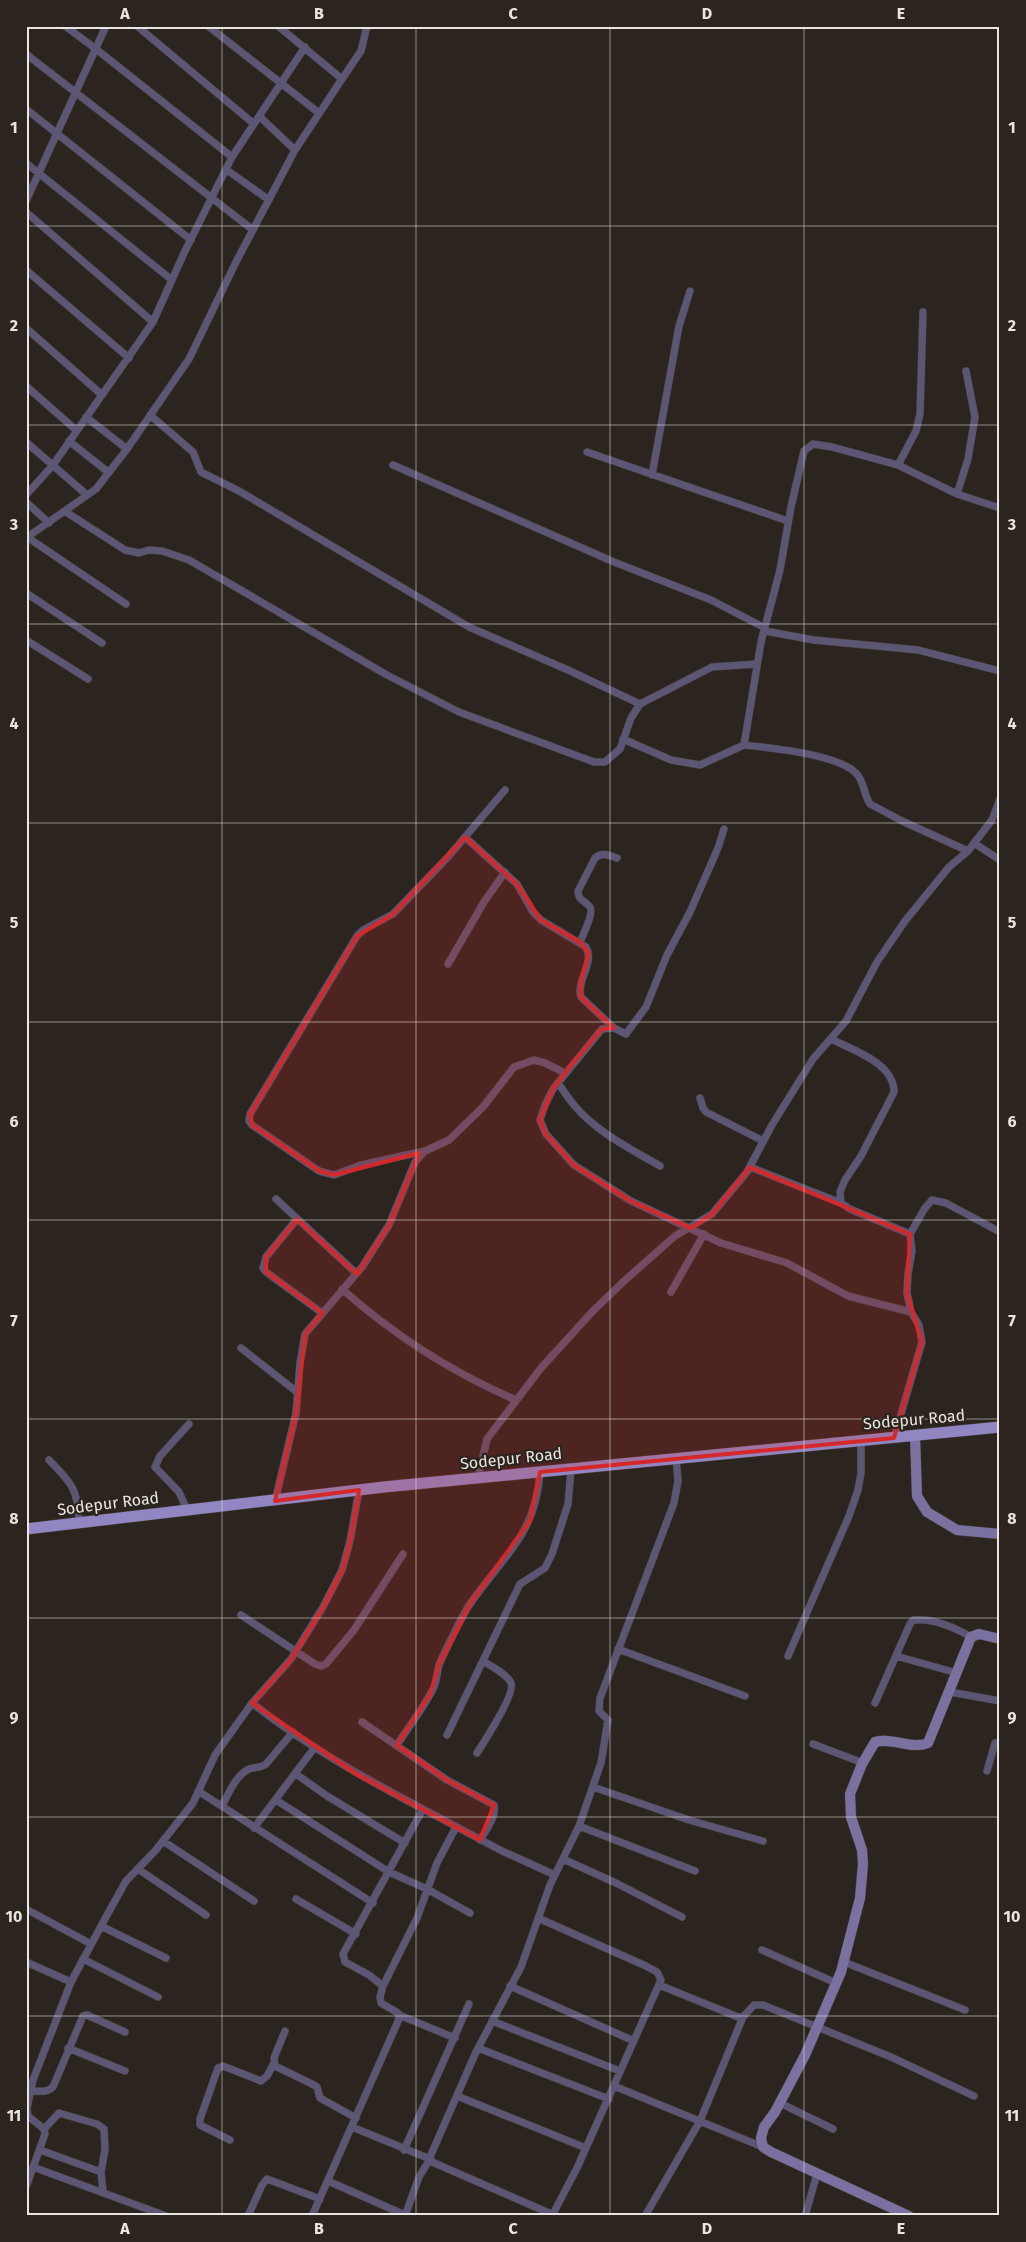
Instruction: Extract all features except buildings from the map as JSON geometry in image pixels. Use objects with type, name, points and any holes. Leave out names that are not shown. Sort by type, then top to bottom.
[{"type":"main road","name":"Sodepur Road","points":[[26,1528],[571,1468],[1000,1428]]},
{"type":"street","points":[[64,26],[96,48],[232,157]]},
{"type":"street","points":[[26,201],[106,26]]},
{"type":"street","points":[[137,26],[254,124]]},
{"type":"street","points":[[208,26],[319,113]]},
{"type":"street","points":[[278,26],[342,79]]},
{"type":"street","points":[[126,604],[27,538],[96,489],[127,449],[189,359],[252,230],[295,150],[361,51],[367,26]]},
{"type":"street","points":[[26,495],[53,465],[153,322],[232,157],[305,47]]},
{"type":"street","points":[[26,54],[252,230]]},
{"type":"street","points":[[26,108],[191,240]]},
{"type":"street","points":[[259,116],[295,150]]},
{"type":"street","points":[[26,163],[172,280]]},
{"type":"street","points":[[226,170],[268,200]]},
{"type":"street","points":[[26,212],[153,322]]},
{"type":"street","points":[[26,270],[129,358]]},
{"type":"street","points":[[652,474],[679,326],[690,291]]},
{"type":"street","points":[[898,465],[916,431],[920,414],[923,312]]},
{"type":"street","points":[[26,328],[102,396]]},
{"type":"street","points":[[957,494],[968,460],[975,417],[966,371]]},
{"type":"street","points":[[26,386],[76,430]]},
{"type":"street","points":[[150,414],[193,452],[200,472],[239,491],[469,627],[640,704]]},
{"type":"street","points":[[86,417],[127,449]]},
{"type":"street","points":[[69,441],[108,472]]},
{"type":"street","points":[[26,442],[87,495]]},
{"type":"street","points":[[744,745],[761,642],[780,570],[788,521],[804,451],[812,444],[832,447],[898,465],[957,494],[1000,508]]},
{"type":"street","points":[[587,452],[788,521]]},
{"type":"street","points":[[393,465],[614,562],[710,600],[765,630],[814,640],[918,650],[1000,671]]},
{"type":"street","points":[[26,502],[49,523]]},
{"type":"street","points":[[66,512],[125,550],[139,553],[149,550],[162,551],[189,560],[387,675],[459,712],[594,762],[606,762],[620,749],[631,718],[640,704],[712,667],[758,664]]},
{"type":"street","points":[[26,593],[102,643]]},
{"type":"street","points":[[26,640],[88,679]]},
{"type":"street","points":[[623,739],[671,760],[695,765],[705,765],[744,745],[802,752],[851,768],[860,777],[870,804],[968,851]]},
{"type":"street","points":[[505,790],[465,837],[393,914],[363,930],[357,936],[250,1114],[252,1126],[319,1171],[334,1175],[361,1166],[425,1151],[449,1140],[483,1107],[514,1067],[534,1060],[565,1073]]},
{"type":"street","points":[[478,1478],[487,1439],[541,1368],[598,1306],[675,1236],[692,1228],[712,1214],[750,1167],[763,1141],[813,1059],[846,1021],[877,962],[905,921],[950,868],[968,851],[992,820],[1000,799]]},
{"type":"street","points":[[465,837],[517,884],[533,912],[541,920],[580,942],[590,953],[581,981],[579,991],[581,997],[614,1028],[626,1034],[646,1008],[667,955],[690,912],[715,856],[724,829]]},
{"type":"street","points":[[974,843],[1000,860]]},
{"type":"street","points":[[580,942],[591,912],[590,906],[581,901],[578,896],[582,882],[595,858],[599,855],[617,858]]},
{"type":"street","points":[[448,964],[484,902],[505,872]]},
{"type":"street","points":[[614,1028],[602,1029],[565,1073],[544,1105],[540,1120],[546,1134],[574,1166],[631,1201],[704,1234],[744,1251],[787,1264],[848,1296],[911,1312]]},
{"type":"street","points":[[831,1039],[867,1056],[887,1072],[894,1085],[894,1092],[890,1100],[861,1156],[845,1180],[840,1192],[841,1203]]},
{"type":"street","points":[[558,1083],[574,1106],[596,1124],[616,1140],[660,1166]]},
{"type":"street","points":[[700,1098],[702,1108],[706,1112],[763,1141]]},
{"type":"street","points":[[275,1501],[296,1413],[305,1334],[356,1273],[389,1225],[415,1162],[425,1151]]},
{"type":"street","points":[[750,1167],[841,1203],[850,1209],[910,1234]]},
{"type":"street","points":[[276,1199],[356,1273]]},
{"type":"street","points":[[894,1438],[922,1342],[918,1325],[911,1312],[907,1292],[912,1250],[910,1234],[925,1208],[932,1200],[946,1203],[1000,1232]]},
{"type":"street","points":[[297,1220],[266,1257],[263,1268],[322,1313]]},
{"type":"street","points":[[671,1292],[704,1234]]},
{"type":"street","points":[[342,1290],[394,1333],[475,1382],[516,1400]]},
{"type":"street","points":[[241,1348],[297,1392]]},
{"type":"street","points":[[186,1510],[179,1492],[155,1467],[160,1456],[188,1424]]},
{"type":"street","points":[[915,1436],[917,1496],[927,1512],[957,1530],[1000,1534]]},
{"type":"street","points":[[788,1656],[849,1516],[858,1490],[861,1473],[861,1441]]},
{"type":"street","points":[[328,2181],[405,2215],[419,2177],[430,2159],[478,2048],[521,1968],[555,1875],[579,1826],[601,1763],[608,1720],[599,1711],[600,1698],[674,1503],[678,1481],[676,1458]]},
{"type":"street","points":[[49,1460],[66,1477],[79,1501],[79,1522]]},
{"type":"street","points":[[447,1735],[520,1584],[545,1568],[552,1554],[568,1504],[571,1468]]},
{"type":"street","points":[[397,1745],[430,1695],[437,1679],[440,1665],[470,1604],[499,1569],[530,1521],[538,1493],[540,1472]]},
{"type":"street","points":[[44,2129],[29,2121],[27,2108],[33,2080],[71,1982],[126,1881],[163,1841],[193,1803],[215,1756],[252,1703],[296,1651],[323,1607],[342,1570],[350,1541],[359,1490]]},
{"type":"street","points":[[241,1615],[315,1664],[321,1666],[326,1664],[354,1630],[403,1554]]},
{"type":"street","points":[[875,1703],[910,1624],[914,1620],[938,1623],[957,1629],[971,1637]]},
{"type":"street","points":[[763,2147],[764,2127],[780,2103],[816,2028],[844,1962],[860,1898],[863,1864],[862,1850],[850,1817],[850,1800],[853,1786],[863,1763],[871,1746],[878,1741],[887,1739],[919,1745],[928,1743],[971,1637],[979,1634],[1000,1639]]},
{"type":"street","points":[[618,1649],[745,1696]]},
{"type":"street","points":[[896,1656],[957,1673]]},
{"type":"street","points":[[477,1754],[508,1699],[512,1688],[508,1678],[483,1661]]},
{"type":"street","points":[[950,1692],[1000,1701]]},
{"type":"street","points":[[252,1703],[356,1774],[480,1840],[555,1875]]},
{"type":"street","points":[[362,1722],[447,1780],[494,1805],[496,1811],[480,1840]]},
{"type":"street","points":[[222,1806],[237,1779],[246,1770],[261,1768],[266,1764],[292,1732]]},
{"type":"street","points":[[987,1771],[992,1747],[995,1743],[1000,1742]]},
{"type":"street","points":[[813,1744],[863,1763]]},
{"type":"street","points":[[254,1828],[315,1747]]},
{"type":"street","points":[[296,1774],[326,1796],[404,1843]]},
{"type":"street","points":[[592,1787],[689,1820],[763,1841]]},
{"type":"street","points":[[198,1791],[373,1903]]},
{"type":"street","points":[[276,1800],[389,1872],[428,1890],[470,1913]]},
{"type":"street","points":[[384,1986],[343,1959],[344,1954],[423,1810]]},
{"type":"street","points":[[579,1826],[696,1871]]},
{"type":"street","points":[[455,2038],[399,2014],[381,2003],[380,1997],[417,1918],[437,1864],[456,1827]]},
{"type":"street","points":[[163,1841],[254,1901]]},
{"type":"street","points":[[563,1859],[616,1883],[682,1917]]},
{"type":"street","points":[[138,1869],[206,1915]]},
{"type":"street","points":[[296,1899],[356,1934]]},
{"type":"street","points":[[26,1910],[91,1944]]},
{"type":"street","points":[[352,2127],[404,2150],[430,2159],[432,2162],[555,2215],[609,2099],[659,1985],[660,1976],[657,1972],[538,1918]]},
{"type":"street","points":[[101,1926],[166,1958]]},
{"type":"street","points":[[762,1950],[836,1983]]},
{"type":"street","points":[[83,1959],[158,1997]]},
{"type":"street","points":[[26,1962],[71,1982]]},
{"type":"street","points":[[844,1962],[965,2010]]},
{"type":"street","points":[[659,1985],[726,2013],[743,2017]]},
{"type":"street","points":[[510,1986],[634,2041]]},
{"type":"street","points":[[404,2150],[469,2004]]},
{"type":"street","points":[[645,2216],[700,2121],[743,2017],[754,2005],[758,2004],[891,2058],[974,2096]]},
{"type":"street","points":[[312,2216],[399,2020],[399,2014]]},
{"type":"street","points":[[31,2090],[50,2090],[53,2087],[82,2016],[87,2015],[125,2032]]},
{"type":"street","points":[[492,2021],[620,2071]]},
{"type":"street","points":[[230,2140],[200,2126],[200,2119],[218,2068],[224,2066],[261,2081],[267,2076],[274,2063],[285,2031]]},
{"type":"street","points":[[68,2048],[125,2071]]},
{"type":"street","points":[[478,2048],[609,2099]]},
{"type":"street","points":[[274,2063],[314,2085],[320,2098],[356,2118]]},
{"type":"street","points":[[614,2086],[763,2147],[896,2213],[909,2216]]},
{"type":"street","points":[[457,2096],[586,2148]]},
{"type":"street","points":[[780,2103],[833,2128]]},
{"type":"street","points":[[44,2129],[59,2113],[102,2126],[106,2133],[101,2172],[103,2192]]},
{"type":"street","points":[[26,2187],[45,2134],[44,2129]]},
{"type":"street","points":[[40,2150],[101,2172]]},
{"type":"street","points":[[33,2167],[166,2216]]},
{"type":"street","points":[[805,2216],[817,2174]]},
{"type":"street","points":[[248,2216],[262,2185],[267,2179],[320,2200]]},
{"type":"highlighted area","points":[[465,837],[517,884],[541,920],[580,942],[589,953],[581,981],[581,997],[614,1028],[602,1029],[573,1063],[553,1089],[540,1120],[546,1134],[574,1165],[631,1201],[691,1228],[712,1214],[750,1167],[910,1234],[907,1293],[922,1342],[894,1438],[540,1472],[530,1521],[470,1604],[439,1665],[430,1695],[397,1745],[447,1780],[494,1805],[480,1840],[356,1774],[252,1703],[291,1659],[323,1607],[342,1570],[350,1541],[359,1490],[275,1501],[296,1413],[305,1334],[322,1313],[266,1272],[266,1257],[297,1219],[357,1274],[389,1225],[419,1153],[334,1175],[319,1171],[252,1125],[250,1114],[357,936],[393,914]]}]
